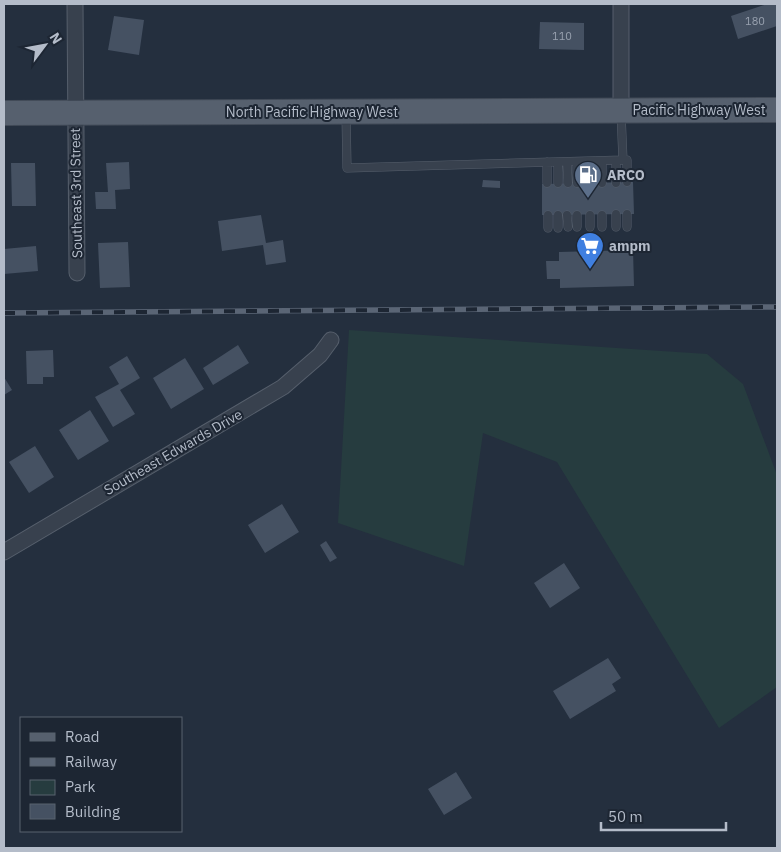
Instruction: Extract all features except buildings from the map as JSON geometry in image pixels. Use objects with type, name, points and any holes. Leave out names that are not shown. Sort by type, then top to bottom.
[{"type":"main road","name":"North Pacific Highway West","points":[[4,113],[621,110]]},
{"type":"main road","name":"Pacific Highway West","points":[[621,110],[777,110]]},
{"type":"street","name":"Southeast 3rd Street","points":[[75,4],[78,273]]},
{"type":"street","points":[[621,4],[621,110]]},
{"type":"street","name":"Southeast Edwards Drive","points":[[4,552],[284,387],[320,355],[331,340]]},
{"type":"lane","points":[[346,112],[347,168],[622,160],[621,110]]},
{"type":"lane","points":[[627,160],[627,182]]},
{"type":"lane","points":[[590,161],[590,183]]},
{"type":"lane","points":[[602,161],[602,183]]},
{"type":"lane","points":[[616,161],[616,182]]},
{"type":"lane","points":[[547,162],[547,184]]},
{"type":"lane","points":[[558,162],[558,183]]},
{"type":"lane","points":[[567,162],[568,183]]},
{"type":"lane","points":[[577,162],[577,183]]},
{"type":"lane","points":[[616,214],[616,227]]},
{"type":"lane","points":[[627,214],[627,227]]},
{"type":"lane","points":[[548,215],[548,228]]},
{"type":"lane","points":[[558,215],[558,228]]},
{"type":"lane","points":[[567,215],[568,227]]},
{"type":"lane","points":[[577,227],[578,215]]},
{"type":"lane","points":[[590,215],[590,227]]},
{"type":"lane","points":[[602,215],[602,227]]},
{"type":"green space","points":[[349,330],[707,354],[743,384],[777,475],[777,687],[719,728],[557,462],[483,433],[464,566],[338,523]]},
{"type":"railway","points":[[4,313],[777,307]]},
{"type":"place","name":"ARCO","points":[[588,199]]},
{"type":"place","name":"ampm","points":[[590,270]]}]
